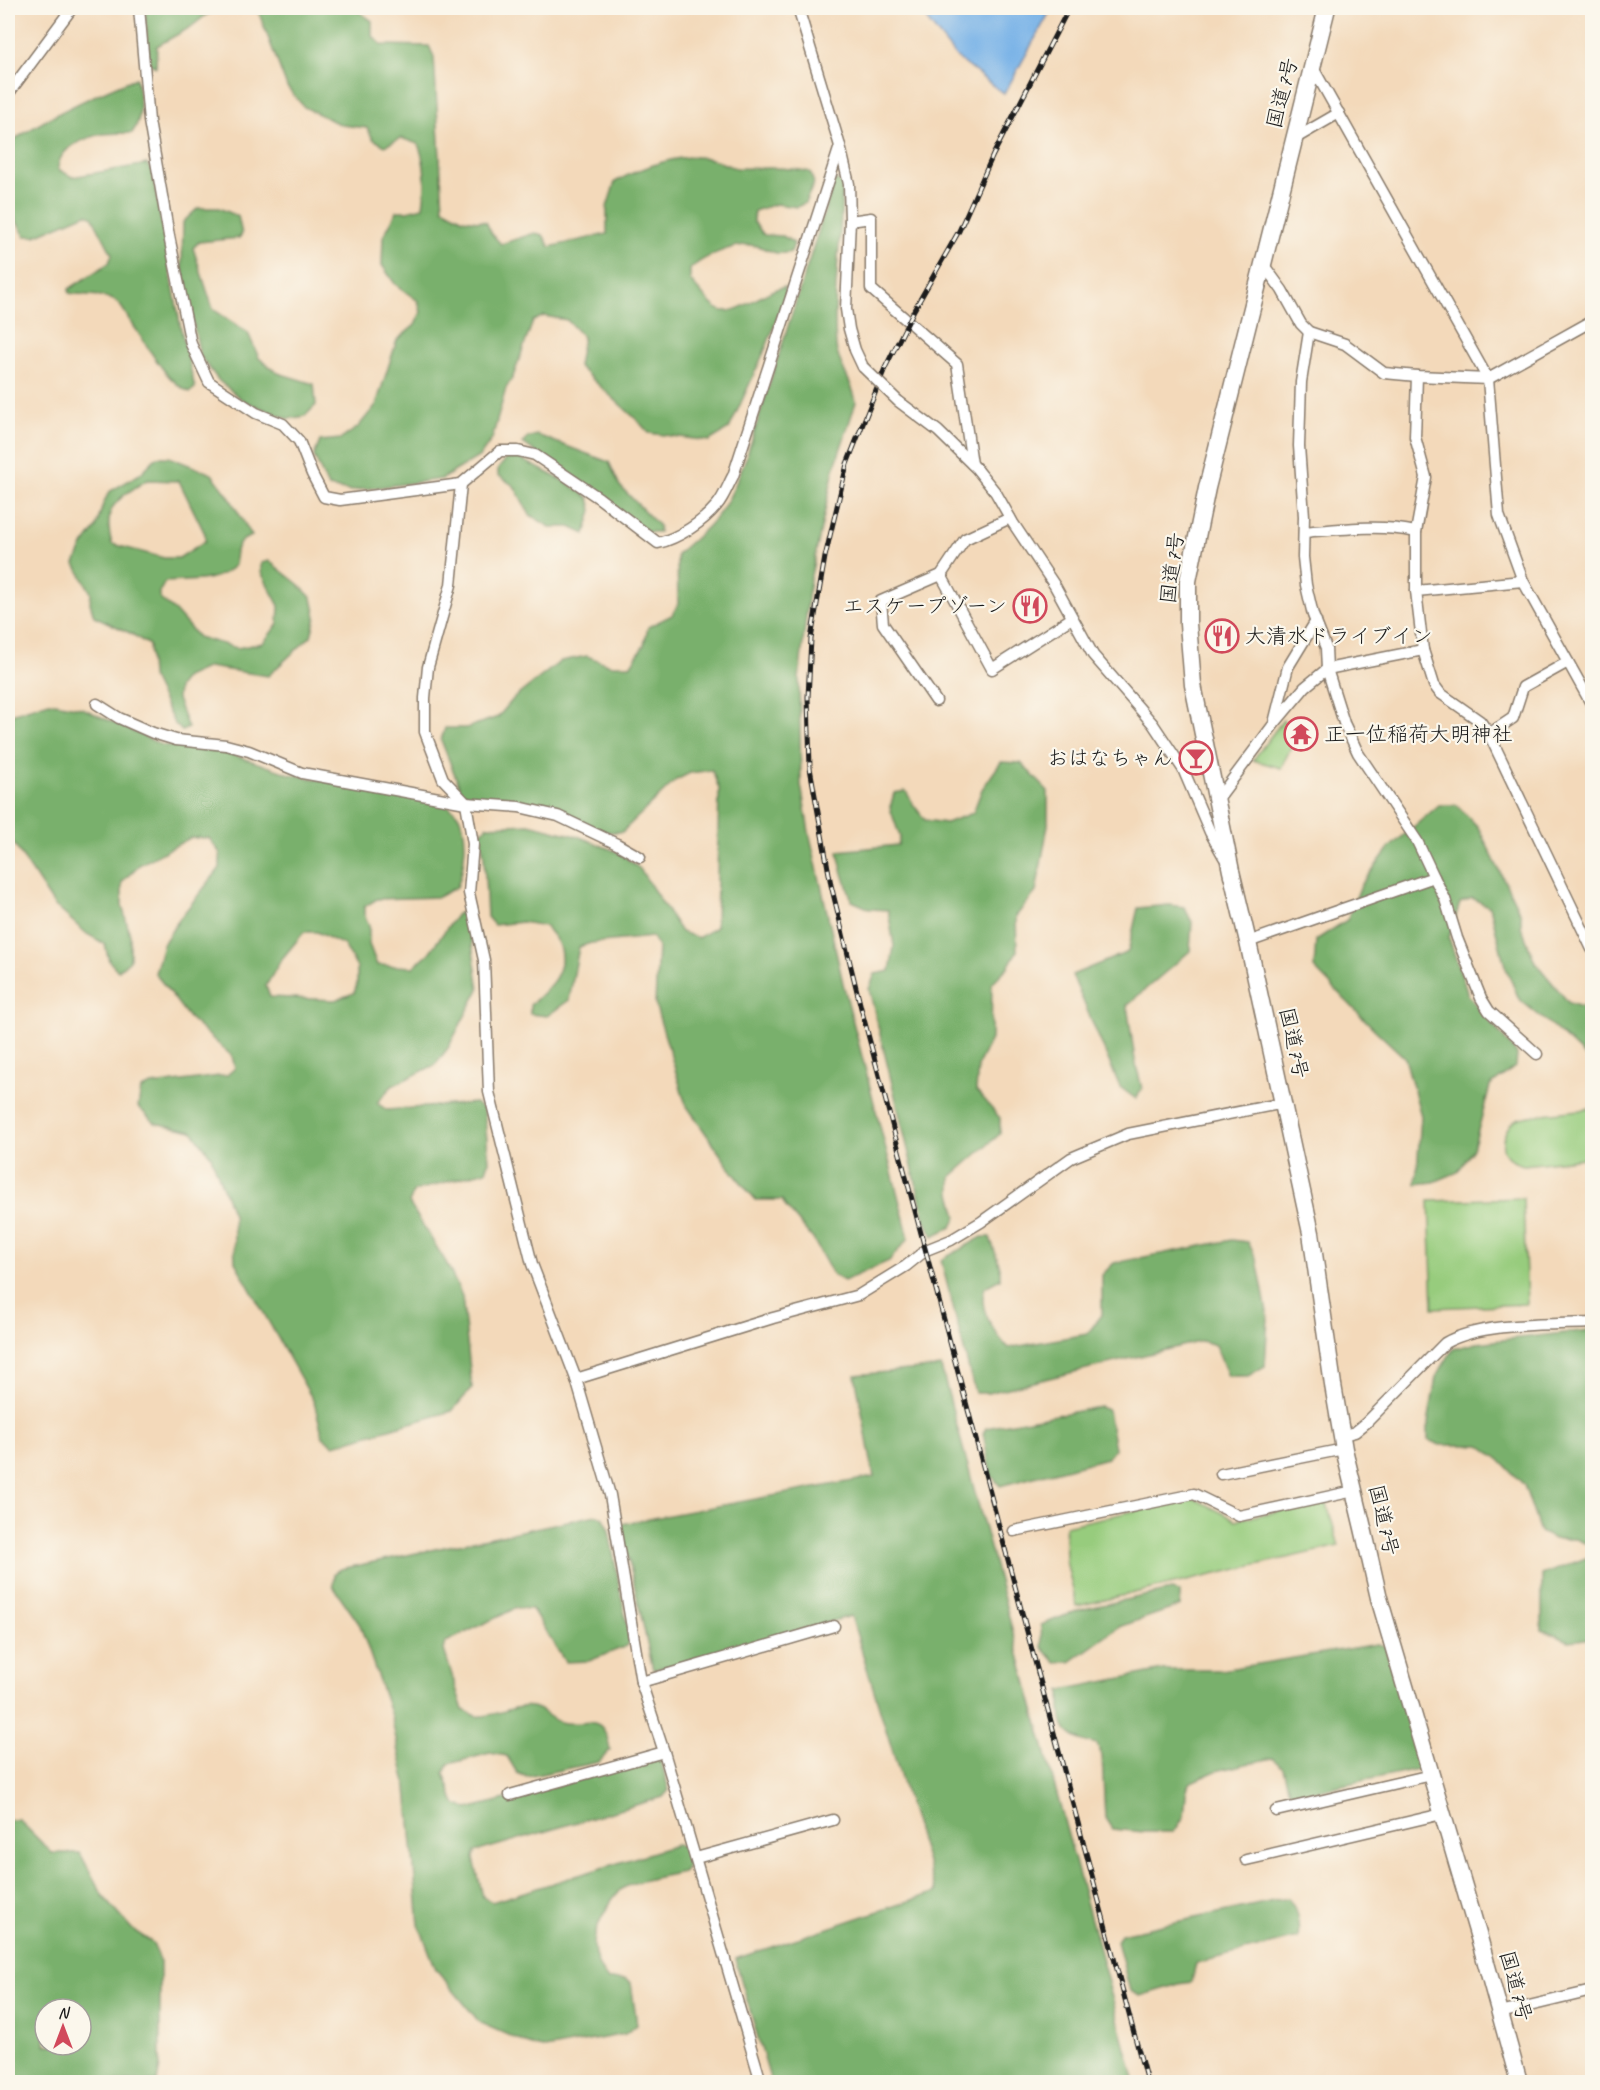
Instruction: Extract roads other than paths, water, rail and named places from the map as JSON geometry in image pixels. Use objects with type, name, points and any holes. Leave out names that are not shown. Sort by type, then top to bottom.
[{"type":"highway","name":"国道7号","points":[[1327,8],[1207,488],[1188,581],[1188,624],[1193,685],[1231,871],[1311,1233],[1333,1385],[1354,1491],[1379,1598],[1519,2082]]},
{"type":"street","points":[[8,94],[72,8]]},
{"type":"street","points":[[139,8],[149,121],[191,344],[210,382],[255,413],[283,424],[299,441],[324,497],[340,500],[461,484],[500,451],[518,451],[535,455],[658,543],[672,540],[718,504],[733,476],[840,146]]},
{"type":"street","points":[[798,8],[840,146],[849,184],[850,220],[846,309],[855,350],[863,367],[898,401],[938,431],[972,464],[996,493],[1055,585],[1094,655],[1153,724],[1183,769],[1210,832],[1231,871]]},
{"type":"street","points":[[1312,66],[1488,378],[1499,515],[1523,581],[1593,705]]},
{"type":"street","points":[[1294,139],[1339,114]]},
{"type":"street","points":[[850,220],[871,218],[871,289],[957,364],[972,464]]},
{"type":"street","points":[[1263,264],[1282,290],[1301,324],[1309,332],[1345,344],[1384,373],[1488,378],[1593,321]]},
{"type":"street","points":[[1309,332],[1301,381],[1299,424],[1303,557],[1306,585],[1326,648],[1327,669],[1344,723],[1358,753],[1417,841],[1445,899],[1457,938],[1481,998],[1490,1011],[1537,1054]]},
{"type":"street","points":[[1417,376],[1415,436],[1426,477],[1416,532],[1416,591],[1423,650],[1434,685],[1440,693],[1480,721],[1489,734],[1593,949]]},
{"type":"street","points":[[461,484],[452,585],[428,667],[425,732],[443,778],[466,803],[473,844],[469,893],[484,960],[489,1092],[532,1264],[576,1379],[610,1495],[641,1682],[696,1858],[761,2082]]},
{"type":"street","points":[[936,700],[883,624],[881,601],[941,575],[965,539],[1010,518]]},
{"type":"street","points":[[1304,532],[1401,528],[1416,532]]},
{"type":"street","points":[[941,575],[992,669],[1072,618]]},
{"type":"street","points":[[1416,591],[1523,581]]},
{"type":"street","points":[[1274,724],[1288,667],[1316,621]]},
{"type":"street","points":[[1216,800],[1305,687],[1327,669],[1423,650]]},
{"type":"street","points":[[1489,734],[1513,718],[1523,687],[1568,663]]},
{"type":"street","points":[[98,704],[118,718],[153,733],[176,740],[226,745],[302,772],[466,803],[519,807],[558,816],[640,857]]},
{"type":"street","points":[[1248,942],[1434,877]]},
{"type":"street","points":[[576,1379],[773,1318],[859,1295],[906,1266],[926,1250],[951,1240],[981,1222],[1071,1158],[1128,1134],[1284,1103]]},
{"type":"street","points":[[1221,1474],[1344,1442],[1445,1344],[1456,1337],[1468,1333],[1510,1328],[1593,1323]]},
{"type":"street","points":[[1014,1531],[1194,1494],[1239,1516],[1354,1491]]},
{"type":"street","points":[[641,1682],[834,1626]]},
{"type":"street","points":[[510,1795],[664,1752]]},
{"type":"street","points":[[1276,1810],[1431,1775]]},
{"type":"street","points":[[1246,1860],[1442,1814]]},
{"type":"street","points":[[696,1858],[833,1820]]},
{"type":"street","points":[[1500,2013],[1593,1990]]},
{"type":"water","points":[[921,8],[1052,8],[1004,94],[956,57],[923,15]]},
{"type":"railway","points":[[1069,8],[993,155],[959,231],[914,310],[885,368],[847,464],[825,557],[811,639],[808,697],[810,768],[831,885],[861,1008],[1147,2082]]},
{"type":"place","name":"エスケープゾーン","points":[[1030,606]]},
{"type":"place","name":"大清水ドライブイン","points":[[1222,636]]},
{"type":"place","name":"正一位稲荷大明神社","points":[[1301,734]]},
{"type":"place","name":"おはなちゃん","points":[[1196,758]]}]
